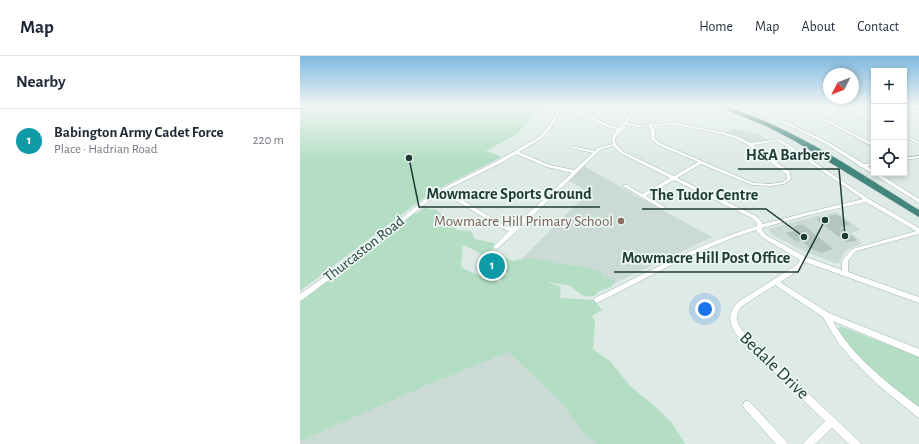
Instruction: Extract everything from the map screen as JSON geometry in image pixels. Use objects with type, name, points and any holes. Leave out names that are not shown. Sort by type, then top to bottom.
[{"type":"highway","points":[[769,124],[777,127],[849,170],[864,181],[919,214]]},
{"type":"street","name":"Thurcaston Road","points":[[300,298],[362,253],[426,200],[442,190],[517,153],[540,138],[551,124]]},
{"type":"street","points":[[604,124],[619,129]]},
{"type":"street","points":[[625,124],[619,129],[614,137],[614,145],[623,153],[754,217],[758,220],[760,227],[759,230],[764,236],[804,259],[919,300]]},
{"type":"street","points":[[626,124],[638,126],[673,124]]},
{"type":"street","points":[[649,125],[653,130],[653,139],[655,141],[744,181],[759,185],[784,183],[789,179],[788,174],[749,144],[738,138],[722,133],[677,124]]},
{"type":"street","points":[[791,124],[812,134],[919,201]]},
{"type":"street","points":[[832,124],[871,144]]},
{"type":"street","points":[[907,137],[919,143]]},
{"type":"street","points":[[749,144],[779,140],[867,200],[919,231]]},
{"type":"street","points":[[496,247],[595,152],[601,147],[614,145]]},
{"type":"street","points":[[572,147],[595,152]]},
{"type":"street","points":[[684,155],[691,151]]},
{"type":"street","points":[[517,153],[549,166],[575,172]]},
{"type":"street","points":[[907,159],[919,157]]},
{"type":"street","points":[[642,196],[701,162]]},
{"type":"street","points":[[862,166],[871,164]]},
{"type":"street","points":[[717,169],[723,165]]},
{"type":"street","points":[[625,186],[662,206]]},
{"type":"street","points":[[442,190],[503,227],[514,231]]},
{"type":"street","points":[[518,192],[546,200]]},
{"type":"street","points":[[597,300],[716,242],[802,214],[867,200]]},
{"type":"street","points":[[845,273],[845,261],[854,250],[919,231]]},
{"type":"street","name":"Bedale Drive","points":[[804,259],[800,266],[737,307],[733,316],[735,327],[745,339],[856,444]]},
{"type":"street","points":[[776,282],[826,315],[919,353]]},
{"type":"street","points":[[826,315],[831,326],[847,347],[889,388],[919,413]]},
{"type":"street","points":[[747,405],[783,444]]},
{"type":"street","points":[[808,444],[832,421]]},
{"type":"shaded area","points":[[733,128],[757,133],[766,140],[752,143],[725,133]]},
{"type":"shaded area","name":"Mowmacre Hill Primary School","points":[[584,166],[712,237],[615,283],[520,261],[574,206],[586,197],[588,192],[570,181]]},
{"type":"shaded area","points":[[836,212],[861,230],[851,233],[860,240],[861,244],[844,252],[839,263],[835,263],[804,251],[778,238],[771,233],[769,229],[801,220]]},
{"type":"shaded area","points":[[512,344],[608,444],[300,444],[300,440]]},
{"type":"green space","points":[[300,124],[525,124],[517,134],[486,151],[501,157],[430,193],[300,291]]},
{"type":"green space","points":[[424,208],[437,210],[443,216],[445,221],[457,226],[456,230],[471,231],[475,239],[494,243],[495,245],[492,249],[491,255],[494,254],[505,257],[512,261],[530,258],[547,260],[558,264],[583,266],[601,272],[603,277],[611,278],[615,281],[613,285],[600,291],[594,296],[584,296],[571,286],[548,282],[561,287],[560,298],[594,300],[602,310],[592,316],[595,322],[593,349],[611,362],[630,386],[672,423],[685,444],[598,444],[585,435],[562,403],[508,352],[427,385],[300,441],[300,301],[366,252],[414,212],[416,214]],"holes":[[[462,245],[473,249],[498,265],[504,266],[506,273],[509,274],[500,276],[501,283],[466,270],[461,266],[463,253]]]},
{"type":"green space","points":[[840,326],[919,357],[919,410],[876,374],[856,354],[839,332],[838,330]]},
{"type":"building","points":[[837,215],[849,224],[839,227],[856,240],[846,242],[817,219]]},
{"type":"building","points":[[803,225],[832,249],[821,252],[811,248],[801,240],[796,241],[787,233],[798,231],[794,227]]},
{"type":"building","points":[[489,261],[500,265],[495,270],[483,266]]},
{"type":"place","name":"Mowmacre Sports Ground","points":[[409,158]]},
{"type":"place","name":"Mowmacre Hill Post Office","points":[[825,220]]},
{"type":"place","name":"Mowmacre Hill Primary School","points":[[621,221]]},
{"type":"place","name":"H&A Barbers","points":[[845,236]]},
{"type":"place","name":"The Tudor Centre","points":[[804,237]]},
{"type":"place","name":"Babington Army Cadet Force","points":[[492,266]]}]
